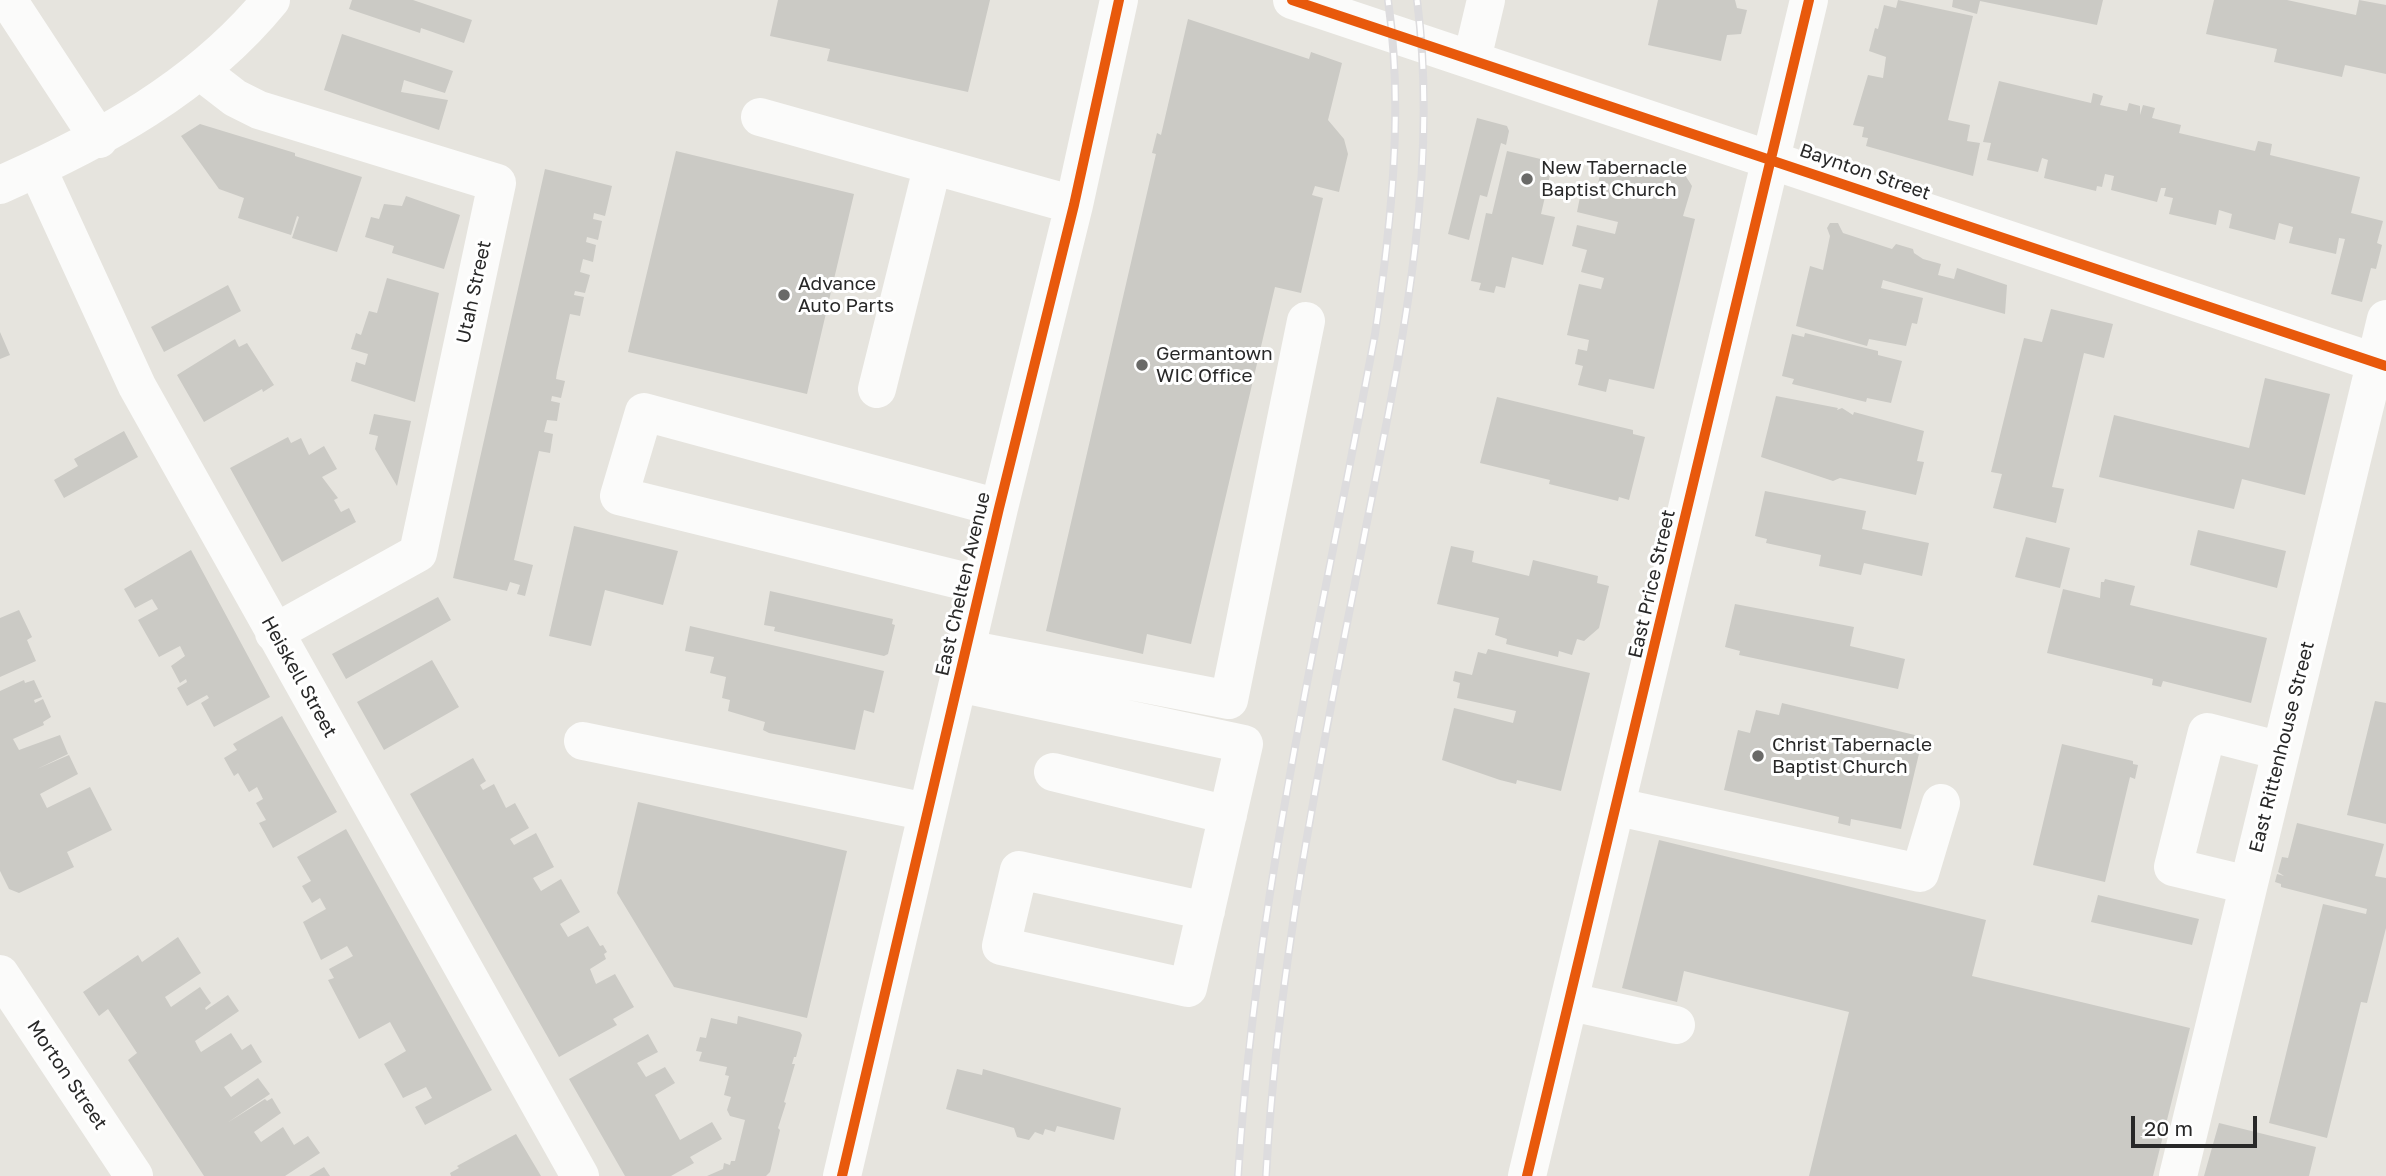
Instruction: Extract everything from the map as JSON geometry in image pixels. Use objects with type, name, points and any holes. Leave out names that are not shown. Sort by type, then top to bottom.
[{"type":"street","points":[[8,0],[99,139]]},
{"type":"street","points":[[0,186],[99,139],[200,71],[271,0]]},
{"type":"street","name":"East Chelten Avenue","points":[[842,1176],[980,586],[1074,205],[1119,0]]},
{"type":"street","name":"Baynton Street","points":[[1292,0],[2381,365]]},
{"type":"street","points":[[1472,59],[1486,0]]},
{"type":"street","name":"East Price Street","points":[[1527,1176],[1618,807],[1809,0]]},
{"type":"street","name":"Utah Street","points":[[200,71],[235,98],[259,110],[497,183],[418,553],[274,633]]},
{"type":"street","points":[[760,117],[1074,205]]},
{"type":"street","points":[[877,389],[932,167]]},
{"type":"street","name":"Heiskell Street","points":[[37,169],[137,386],[580,1176]]},
{"type":"street","name":"East Rittenhouse Street","points":[[2178,1176],[2281,751],[2381,365],[2386,319]]},
{"type":"street","points":[[962,666],[1229,701],[1306,321]]},
{"type":"street","points":[[980,586],[619,496],[645,412],[999,508]]},
{"type":"street","points":[[962,666],[1244,744],[1206,911],[1188,988],[1001,946],[1019,870],[1206,911]]},
{"type":"street","points":[[2248,885],[2173,867],[2207,733],[2281,751]]},
{"type":"street","points":[[583,741],[927,812]]},
{"type":"street","points":[[1053,772],[1228,815]]},
{"type":"street","points":[[1618,807],[1920,873],[1941,803]]},
{"type":"street","name":"Morton Street","points":[[0,974],[134,1176]]},
{"type":"street","points":[[1571,1002],[1676,1025]]},
{"type":"building","points":[[352,0],[413,0],[472,20],[464,43],[421,28],[420,33],[349,9]]},
{"type":"building","points":[[778,0],[990,0],[968,92],[827,61],[830,49],[770,36]]},
{"type":"building","points":[[1658,0],[1735,0],[1737,8],[1747,10],[1741,34],[1727,35],[1721,61],[1648,45]]},
{"type":"building","points":[[1898,0],[1973,16],[1948,120],[1970,125],[1967,141],[1980,143],[1973,176],[1866,146],[1868,138],[1862,137],[1864,127],[1853,125],[1868,75],[1883,78],[1886,57],[1869,51],[1884,5],[1896,8]]},
{"type":"building","points":[[1953,0],[2103,0],[2097,25],[1980,1],[1977,14],[1952,7]]},
{"type":"building","points":[[2214,0],[2287,0],[2356,15],[2359,0],[2386,5],[2386,74],[2345,65],[2342,77],[2274,62],[2277,49],[2206,34]]},
{"type":"building","points":[[1188,19],[1309,59],[1311,52],[1342,63],[1328,120],[1344,139],[1348,154],[1339,192],[1315,186],[1312,195],[1323,198],[1301,293],[1275,287],[1191,644],[1147,634],[1143,654],[1046,631],[1156,154],[1152,153],[1157,133],[1161,135]]},
{"type":"building","points":[[342,34],[453,71],[445,93],[404,80],[401,92],[448,100],[439,130],[324,90]]},
{"type":"building","points":[[1999,81],[2091,103],[2093,93],[2103,96],[2100,105],[2127,111],[2129,103],[2140,106],[2140,115],[2143,105],[2155,108],[2152,118],[2181,125],[2179,133],[2255,151],[2258,141],[2272,144],[2270,155],[2360,177],[2351,213],[2383,221],[2377,243],[2382,245],[2376,269],[2371,268],[2362,302],[2331,294],[2345,239],[2339,238],[2336,254],[2289,243],[2293,227],[2279,223],[2275,240],[2229,228],[2232,214],[2219,210],[2216,225],[2169,214],[2173,198],[2164,196],[2166,188],[2161,188],[2157,202],[2111,190],[2114,176],[2105,174],[2102,187],[2097,186],[2096,191],[2044,178],[2048,160],[2042,158],[2038,172],[1987,160],[1991,143],[1983,142]]},
{"type":"building","points":[[1477,118],[1507,126],[1509,131],[1506,145],[1501,143],[1487,197],[1480,195],[1469,240],[1448,234]]},
{"type":"building","points":[[200,124],[362,177],[337,252],[292,238],[299,217],[297,216],[291,235],[238,218],[244,198],[219,189],[181,136]]},
{"type":"building","points":[[676,151],[854,194],[807,394],[628,352]]},
{"type":"building","points":[[1507,151],[1553,162],[1541,214],[1555,217],[1543,265],[1512,257],[1505,288],[1496,286],[1494,293],[1479,290],[1481,283],[1471,281],[1486,213],[1492,214]]},
{"type":"building","points":[[1604,159],[1682,177],[1685,175],[1692,186],[1683,216],[1695,219],[1654,389],[1609,379],[1606,392],[1578,385],[1583,366],[1575,364],[1578,349],[1587,351],[1589,340],[1567,335],[1579,284],[1601,289],[1604,278],[1581,272],[1587,250],[1572,246],[1577,225],[1615,234],[1618,222],[1577,212],[1581,192],[1595,195]]},
{"type":"building","points":[[545,169],[612,186],[605,216],[594,213],[593,219],[602,221],[598,240],[587,237],[586,242],[596,245],[593,262],[583,259],[580,272],[590,275],[585,293],[575,291],[574,295],[584,297],[580,316],[570,314],[557,372],[556,379],[565,381],[561,398],[552,396],[551,401],[560,403],[557,421],[547,420],[544,432],[553,434],[550,453],[539,451],[514,560],[533,565],[525,596],[517,594],[520,585],[510,582],[507,591],[453,578]]},
{"type":"building","points":[[406,196],[460,215],[444,269],[392,253],[394,246],[365,237],[371,217],[379,219],[384,204],[402,206]]},
{"type":"building","points":[[1830,223],[1838,223],[1843,233],[1892,249],[1896,244],[1913,249],[1914,253],[1923,259],[1941,264],[1938,275],[1954,279],[1957,268],[2007,285],[2005,314],[1883,280],[1881,288],[1923,298],[1917,324],[1912,323],[1906,346],[1869,339],[1867,346],[1796,326],[1810,266],[1823,270],[1830,236],[1827,228]]},
{"type":"building","points":[[387,278],[439,293],[415,402],[351,381],[356,362],[365,365],[368,354],[351,349],[356,333],[361,335],[369,311],[377,313]]},
{"type":"building","points":[[228,285],[241,311],[164,352],[151,327]]},
{"type":"building","points":[[2051,309],[2113,324],[2104,358],[2084,353],[2052,487],[2064,489],[2056,523],[1993,508],[2002,474],[1991,472],[2024,338],[2042,342]]},
{"type":"building","points":[[0,332],[10,355],[0,359]]},
{"type":"building","points":[[1805,333],[1878,351],[1878,355],[1902,361],[1891,403],[1867,398],[1866,402],[1792,384],[1794,379],[1782,376],[1792,334],[1804,337]]},
{"type":"building","points":[[235,339],[239,347],[247,343],[274,385],[204,422],[177,375]]},
{"type":"building","points":[[2265,378],[2330,394],[2305,495],[2242,479],[2234,509],[2099,477],[2114,415],[2249,448]]},
{"type":"building","points":[[1776,396],[1838,408],[1837,410],[1842,408],[1853,415],[1854,412],[1924,431],[1917,461],[1924,462],[1916,495],[1840,478],[1833,481],[1761,457]]},
{"type":"building","points":[[1497,397],[1633,430],[1633,434],[1645,437],[1629,500],[1619,497],[1618,501],[1549,484],[1550,480],[1480,463]]},
{"type":"building","points":[[374,414],[411,421],[397,486],[375,449],[378,436],[369,434]]},
{"type":"building","points":[[124,431],[138,457],[64,498],[54,480],[78,466],[74,459]]},
{"type":"building","points":[[288,437],[291,443],[301,438],[309,455],[324,446],[337,469],[322,477],[338,498],[334,500],[341,512],[349,508],[356,522],[282,562],[230,468]]},
{"type":"building","points":[[1765,491],[1866,511],[1862,529],[1929,543],[1922,576],[1864,563],[1861,575],[1819,566],[1821,555],[1766,543],[1767,539],[1755,536]]},
{"type":"building","points":[[574,526],[678,551],[663,605],[605,590],[591,646],[549,636]]},
{"type":"building","points":[[2198,530],[2286,551],[2277,588],[2190,565]]},
{"type":"building","points":[[2026,537],[2070,548],[2060,588],[2015,577]]},
{"type":"building","points":[[1451,546],[1474,551],[1472,562],[1529,576],[1533,560],[1598,576],[1597,583],[1609,586],[1599,628],[1584,641],[1577,639],[1572,655],[1559,651],[1558,657],[1506,644],[1507,639],[1495,635],[1499,618],[1437,604]]},
{"type":"building","points":[[191,550],[270,697],[214,727],[201,703],[209,698],[207,695],[187,706],[177,688],[187,682],[186,679],[180,683],[171,666],[185,656],[180,646],[159,657],[138,620],[158,609],[152,599],[135,608],[124,589]]},
{"type":"building","points":[[2105,579],[2135,586],[2130,605],[2267,638],[2251,703],[2163,681],[2161,687],[2152,685],[2153,679],[2047,653],[2063,589],[2100,598],[2101,582]]},
{"type":"building","points":[[770,591],[893,619],[892,624],[895,625],[888,654],[884,656],[774,631],[775,627],[764,625]]},
{"type":"building","points":[[438,597],[451,620],[346,679],[332,654]]},
{"type":"building","points":[[1735,604],[1854,627],[1850,646],[1905,659],[1898,689],[1739,655],[1740,651],[1725,647]]},
{"type":"building","points":[[19,610],[32,637],[27,640],[36,661],[0,677],[0,618]]},
{"type":"building","points":[[690,626],[884,671],[874,713],[864,710],[855,750],[769,733],[763,730],[765,722],[728,711],[730,700],[722,698],[726,677],[710,673],[714,657],[685,651]]},
{"type":"building","points":[[1488,649],[1590,673],[1561,791],[1517,780],[1516,784],[1500,780],[1442,760],[1454,708],[1513,723],[1516,711],[1457,698],[1460,683],[1453,681],[1455,671],[1472,675],[1478,652],[1486,654]]},
{"type":"building","points":[[432,660],[459,707],[384,750],[357,702]]},
{"type":"building","points":[[24,680],[25,683],[34,680],[42,697],[34,700],[35,703],[43,699],[51,717],[43,722],[44,725],[13,739],[19,750],[60,735],[68,754],[37,769],[69,755],[78,774],[40,794],[47,808],[90,787],[112,830],[67,852],[74,867],[19,893],[9,889],[0,871],[0,691]]},
{"type":"building","points":[[2375,701],[2386,703],[2386,824],[2347,815]]},
{"type":"building","points":[[1782,703],[1923,737],[1901,829],[1851,819],[1850,826],[1838,823],[1839,817],[1724,790],[1738,730],[1750,733],[1756,710],[1779,715]]},
{"type":"building","points":[[282,716],[337,812],[273,848],[259,823],[266,820],[256,803],[263,799],[257,787],[249,792],[238,773],[234,776],[224,758],[237,750],[233,744]]},
{"type":"building","points":[[2062,744],[2133,761],[2133,764],[2138,765],[2135,779],[2130,777],[2105,882],[2033,865]]},
{"type":"building","points":[[473,758],[486,781],[480,785],[483,790],[494,784],[506,808],[515,803],[529,828],[510,839],[514,845],[536,833],[554,867],[533,878],[541,891],[561,879],[580,912],[560,924],[568,937],[588,926],[600,946],[603,945],[607,952],[604,954],[606,959],[590,969],[596,984],[615,974],[634,1007],[613,1019],[617,1025],[559,1057],[410,794]]},
{"type":"building","points":[[638,802],[847,851],[807,1018],[674,987],[617,893]]},
{"type":"building","points":[[2297,823],[2384,844],[2375,876],[2386,878],[2386,928],[2367,1003],[2361,1002],[2327,1138],[2269,1123],[2323,904],[2366,914],[2367,909],[2281,887],[2281,884],[2275,882],[2277,874],[2284,876],[2278,872],[2282,857],[2288,858]]},
{"type":"building","points":[[346,829],[492,1090],[425,1125],[415,1107],[432,1098],[426,1087],[403,1098],[384,1064],[406,1051],[390,1022],[359,1039],[328,980],[334,978],[329,969],[353,956],[347,946],[321,960],[303,922],[326,909],[320,898],[312,903],[302,886],[311,881],[297,857]]},
{"type":"building","points":[[1659,840],[1986,920],[1972,976],[2190,1028],[2153,1176],[1809,1176],[1849,1012],[1684,971],[1677,1002],[1622,988]]},
{"type":"building","points":[[2098,895],[2199,919],[2192,945],[2091,922]]},
{"type":"building","points":[[178,937],[201,973],[165,997],[171,1007],[200,987],[211,1003],[206,1010],[228,995],[239,1011],[195,1041],[201,1052],[231,1033],[242,1050],[251,1044],[262,1062],[224,1087],[231,1097],[258,1078],[270,1094],[227,1123],[265,1099],[267,1101],[272,1098],[281,1113],[254,1132],[261,1142],[283,1127],[294,1145],[308,1136],[320,1153],[285,1176],[204,1176],[128,1060],[137,1053],[108,1009],[99,1016],[83,992],[138,955],[142,962]]},
{"type":"building","points":[[738,1016],[800,1032],[802,1035],[792,1064],[795,1064],[784,1102],[786,1103],[778,1128],[780,1130],[770,1172],[766,1176],[707,1176],[723,1169],[724,1163],[730,1165],[731,1161],[735,1161],[745,1120],[730,1116],[727,1110],[731,1097],[724,1095],[729,1076],[725,1075],[727,1067],[699,1061],[702,1052],[696,1051],[700,1037],[706,1038],[711,1018],[737,1024]]},
{"type":"building","points":[[648,1034],[658,1052],[637,1063],[646,1077],[665,1067],[675,1083],[655,1095],[680,1140],[712,1122],[722,1139],[690,1157],[694,1163],[671,1176],[625,1176],[569,1079]]},
{"type":"building","points":[[957,1069],[982,1075],[983,1069],[1121,1108],[1114,1140],[1057,1126],[1055,1132],[1045,1129],[1043,1135],[1035,1132],[1029,1140],[1017,1137],[1014,1128],[946,1109]]},
{"type":"building","points":[[2219,1123],[2316,1147],[2309,1176],[2204,1176]]},
{"type":"building","points":[[516,1134],[541,1176],[451,1176],[450,1173],[459,1168],[457,1166]]},
{"type":"building","points":[[324,1167],[330,1176],[309,1176]]},
{"type":"railway","points":[[1238,1176],[1247,1070],[1276,858],[1381,293],[1394,167],[1395,83],[1388,0]]},
{"type":"railway","points":[[1266,1176],[1281,1012],[1305,850],[1392,397],[1413,265],[1424,132],[1423,66],[1417,0]]},
{"type":"cycle path","points":[[842,1176],[999,508],[1074,205],[1119,0]]},
{"type":"cycle path","points":[[1292,0],[2386,366]]},
{"type":"cycle path","points":[[1527,1176],[1809,0]]},
{"type":"place","name":"New Tabernacle Baptist Church","points":[[1527,179]]},
{"type":"place","name":"Advance Auto Parts","points":[[784,295]]},
{"type":"place","name":"Germantown WIC Office","points":[[1142,365]]},
{"type":"place","name":"Christ Tabernacle Baptist Church","points":[[1758,756]]}]
